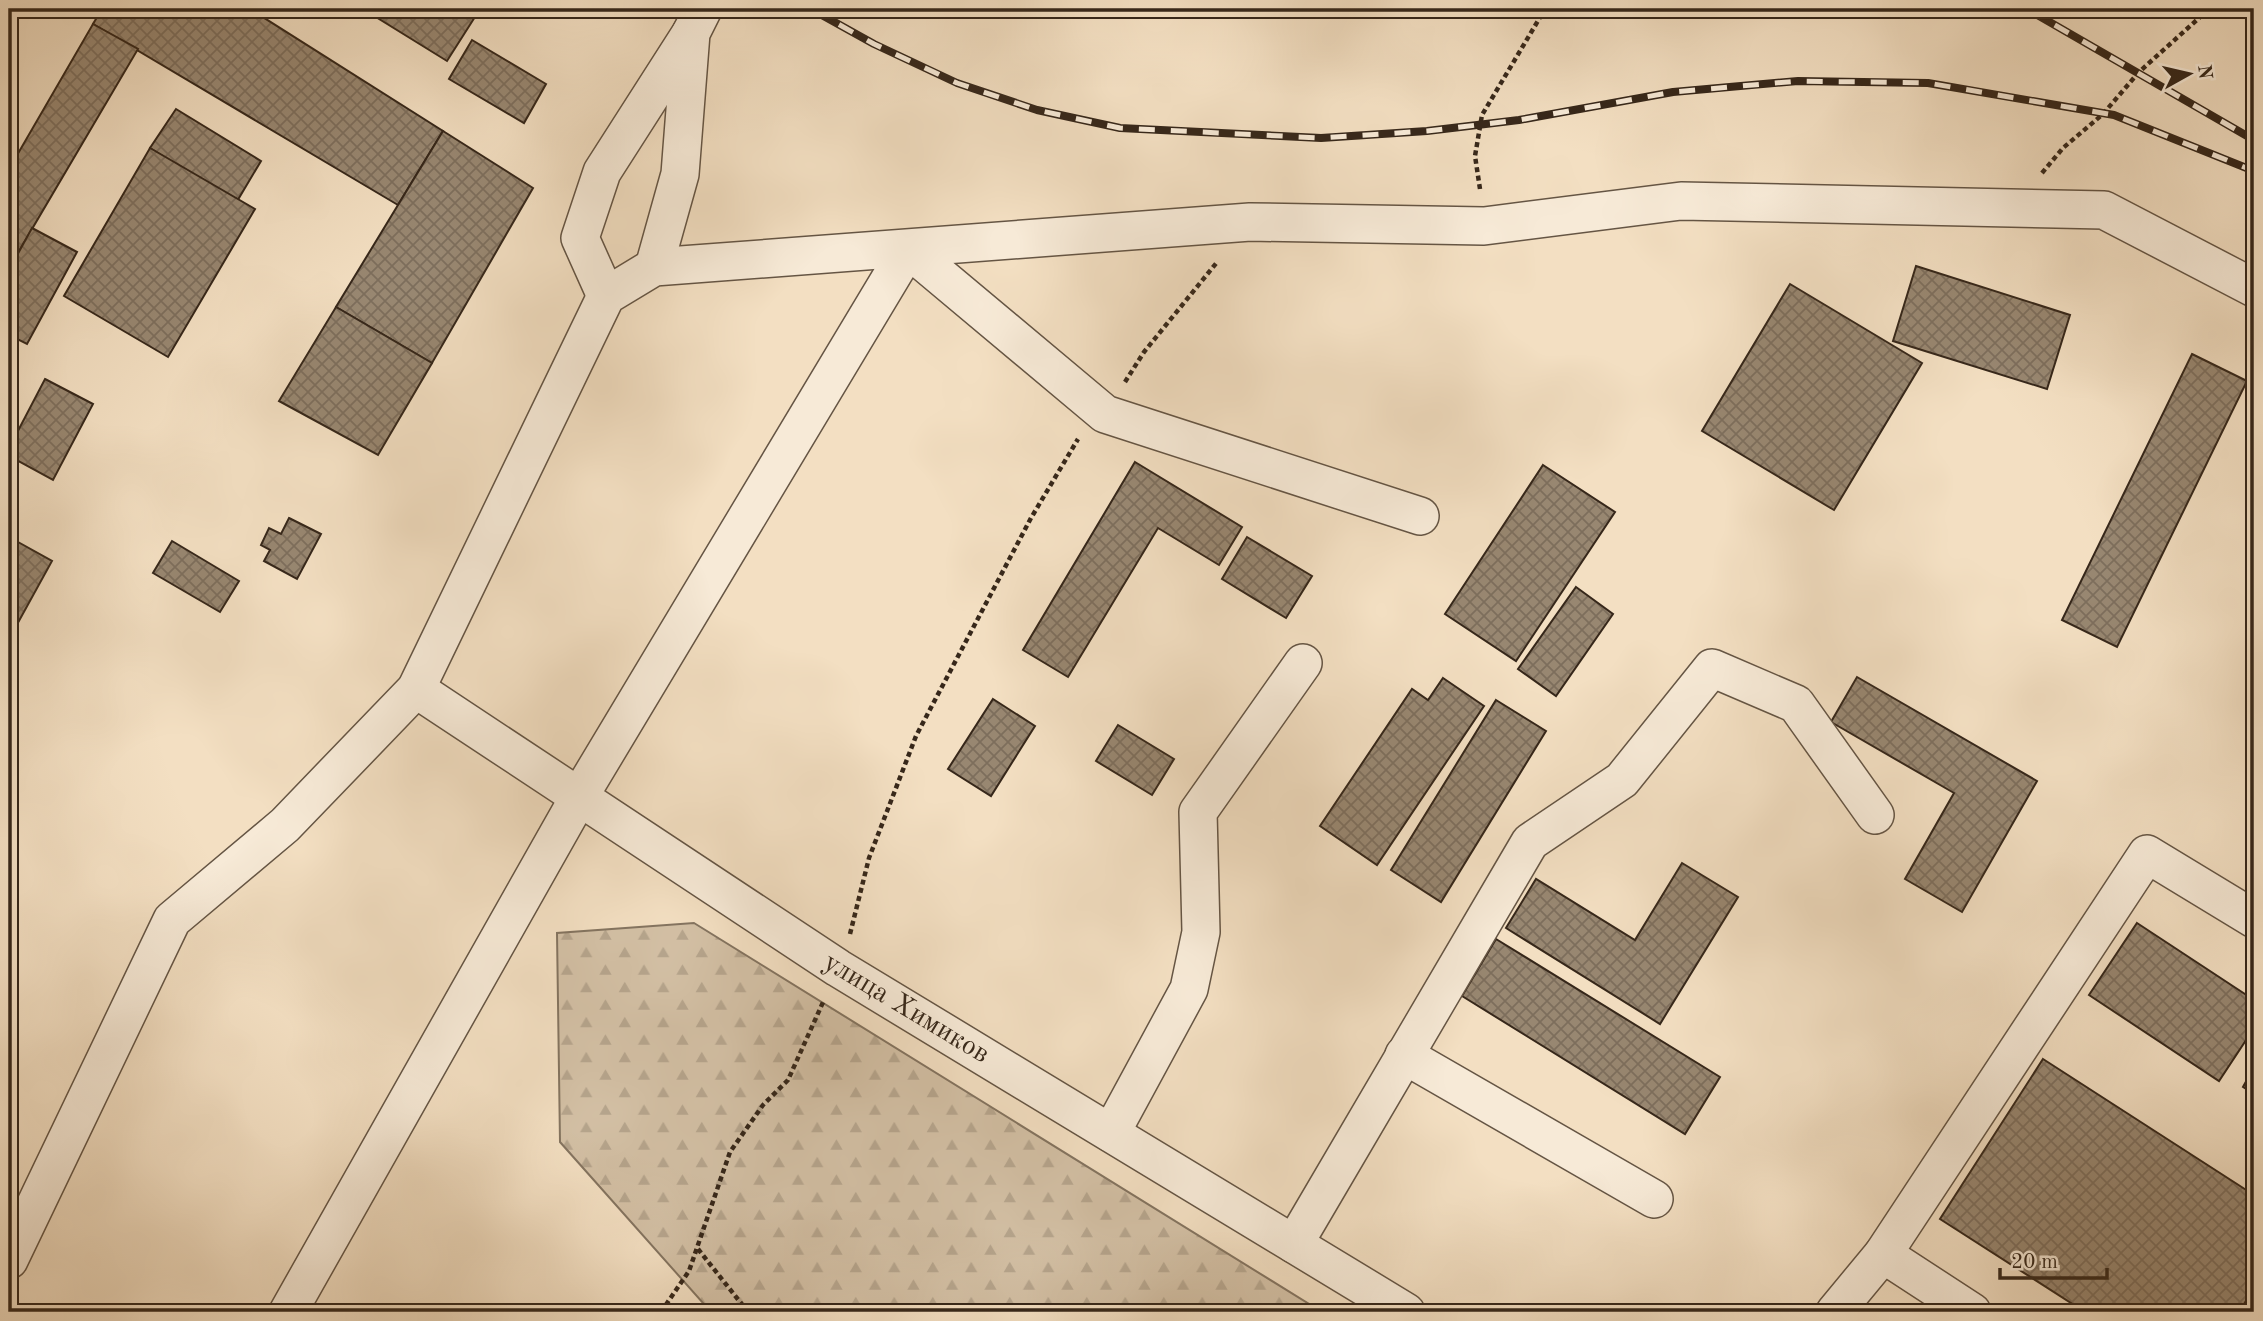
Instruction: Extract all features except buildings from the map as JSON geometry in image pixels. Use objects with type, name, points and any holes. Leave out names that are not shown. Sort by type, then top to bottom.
[{"type":"street","points":[[654,267],[680,174],[697,21]]},
{"type":"street","points":[[606,296],[580,238],[602,172],[697,21]]},
{"type":"street","points":[[9,1260],[172,920],[285,825],[416,689],[606,296],[654,267],[1250,222],[1485,226],[1681,201],[2104,210],[2254,288]]},
{"type":"street","points":[[908,248],[1104,414],[1420,516]]},
{"type":"street","points":[[288,1312],[579,797],[908,248]]},
{"type":"street","points":[[1111,1133],[1189,989],[1201,932],[1198,812],[1303,663]]},
{"type":"street","points":[[1294,1244],[1530,842],[1622,780],[1712,668],[1796,704],[1875,815]]},
{"type":"street","name":"улица Химиков","points":[[416,689],[838,968],[1406,1312]]},
{"type":"street","points":[[1835,1312],[1883,1254],[2147,854],[2254,919]]},
{"type":"street","points":[[1404,1055],[1654,1199]]},
{"type":"street","points":[[1883,1254],[1972,1312]]},
{"type":"path","points":[[1485,226],[1475,156],[1482,116],[1545,9]]},
{"type":"path","points":[[2011,208],[2063,148],[2103,114],[2139,72],[2209,9]]},
{"type":"path","points":[[662,1312],[689,1271],[730,1152],[763,1105],[788,1080],[838,968],[869,858],[916,736],[1067,456],[1095,413],[1104,414],[1144,352],[1250,222]]},
{"type":"path","points":[[698,1249],[748,1312]]},
{"type":"green space","points":[[694,923],[1322,1312],[711,1312],[560,1142],[557,933]]},
{"type":"railway","points":[[811,9],[874,44],[957,83],[1037,110],[1120,128],[1321,138],[1427,131],[1519,120],[1673,92],[1798,81],[1928,83],[2114,115],[2254,171]]},
{"type":"railway","points":[[2027,9],[2254,140]]}]
